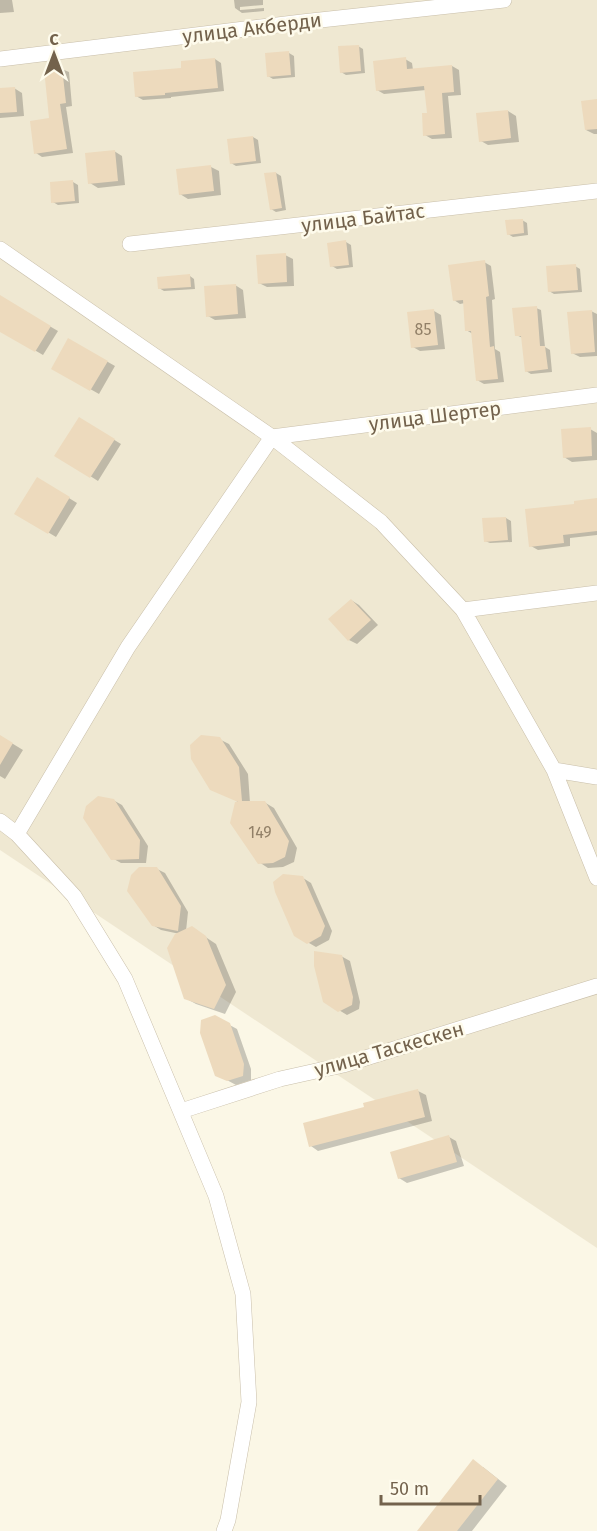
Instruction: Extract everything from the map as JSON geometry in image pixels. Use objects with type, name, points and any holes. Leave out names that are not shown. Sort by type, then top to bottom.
[{"type":"street","name":"улица Акберди","points":[[0,59],[504,0]]},
{"type":"street","name":"улица Байтас","points":[[130,244],[597,191]]},
{"type":"street","points":[[0,249],[272,437],[381,522],[463,610],[554,770],[597,878]]},
{"type":"street","name":"улица Шертер","points":[[272,437],[597,395]]},
{"type":"street","points":[[17,834],[128,647],[272,437]]},
{"type":"street","points":[[463,610],[597,593]]},
{"type":"street","points":[[554,770],[597,777]]},
{"type":"street","points":[[0,821],[17,834],[74,896],[125,979],[216,1196],[243,1294],[249,1402],[228,1520],[224,1531]]},
{"type":"street","name":"улица Таскескен","points":[[181,1111],[280,1079],[343,1065],[597,986]]},
{"type":"shaded area","points":[[0,0],[597,0],[597,1248],[0,850]]},
{"type":"building","points":[[359,45],[361,71],[340,73],[338,46]]},
{"type":"building","points":[[289,51],[291,75],[267,77],[265,53]]},
{"type":"building","points":[[406,57],[407,69],[452,65],[454,92],[442,93],[445,134],[423,136],[422,113],[427,113],[424,86],[376,91],[373,61]]},
{"type":"building","points":[[215,58],[218,88],[135,97],[133,72],[181,68],[181,61]]},
{"type":"building","points":[[62,67],[66,103],[60,104],[67,149],[34,154],[30,121],[49,118],[44,69]]},
{"type":"building","points":[[15,87],[17,112],[0,113],[0,88]]},
{"type":"building","points":[[597,99],[597,129],[585,130],[581,101]]},
{"type":"building","points":[[508,110],[511,138],[479,142],[476,113]]},
{"type":"building","points":[[253,136],[256,161],[230,164],[227,139]]},
{"type":"building","points":[[115,150],[118,181],[88,184],[85,153]]},
{"type":"building","points":[[211,165],[214,191],[179,195],[176,169]]},
{"type":"building","points":[[276,172],[282,208],[270,210],[264,173]]},
{"type":"building","points":[[73,180],[75,201],[51,203],[50,182]]},
{"type":"building","points":[[523,219],[524,233],[507,235],[505,220]]},
{"type":"building","points":[[346,240],[349,265],[330,267],[327,243]]},
{"type":"building","points":[[286,253],[287,282],[258,284],[256,255]]},
{"type":"building","points":[[485,260],[489,296],[486,297],[490,347],[494,346],[498,379],[476,381],[471,331],[465,331],[463,300],[453,301],[448,265]]},
{"type":"building","points":[[576,264],[578,290],[548,292],[546,266]]},
{"type":"building","points":[[190,274],[191,287],[158,289],[157,277]]},
{"type":"building","points":[[236,284],[238,314],[206,317],[204,286]]},
{"type":"building","points":[[0,295],[51,326],[35,352],[0,332]]},
{"type":"building","points":[[537,306],[540,346],[545,346],[548,369],[525,372],[521,336],[515,336],[512,308]]},
{"type":"building","points":[[434,309],[438,345],[411,348],[407,312]]},
{"type":"building","points":[[592,310],[595,352],[571,354],[567,312]]},
{"type":"building","points":[[68,338],[108,361],[90,391],[51,369]]},
{"type":"building","points":[[79,417],[115,439],[90,478],[54,456]]},
{"type":"building","points":[[591,427],[592,456],[563,458],[561,429]]},
{"type":"building","points":[[37,477],[70,497],[48,534],[14,514]]},
{"type":"building","points":[[597,498],[597,531],[563,535],[564,543],[529,547],[525,509],[574,504],[574,501]]},
{"type":"building","points":[[506,517],[508,540],[484,542],[482,518]]},
{"type":"building","points":[[351,599],[371,620],[348,641],[328,619]]},
{"type":"building","points":[[0,735],[13,743],[0,765]]},
{"type":"building","points":[[201,735],[220,737],[239,767],[242,801],[265,801],[289,841],[285,857],[273,863],[258,864],[230,823],[235,802],[238,802],[210,790],[191,759],[190,745]]},
{"type":"building","points":[[98,796],[114,799],[140,840],[139,859],[111,860],[83,818],[86,806]]},
{"type":"building","points":[[139,867],[157,867],[181,906],[178,931],[152,926],[127,891],[131,875]]},
{"type":"building","points":[[283,874],[303,876],[325,926],[321,936],[307,944],[294,936],[275,892],[273,882]]},
{"type":"building","points":[[192,926],[206,936],[226,985],[214,1009],[184,999],[167,948],[175,934]]},
{"type":"building","points":[[314,951],[342,955],[353,997],[352,1005],[338,1012],[323,1002],[314,966]]},
{"type":"building","points":[[215,1015],[230,1023],[244,1064],[243,1076],[227,1081],[215,1076],[200,1033],[201,1020]]},
{"type":"building","points":[[418,1089],[425,1117],[309,1147],[303,1123],[364,1107],[363,1103]]},
{"type":"building","points":[[449,1135],[457,1162],[398,1179],[390,1152]]},
{"type":"building","points":[[473,1459],[498,1479],[457,1531],[417,1531]]}]
